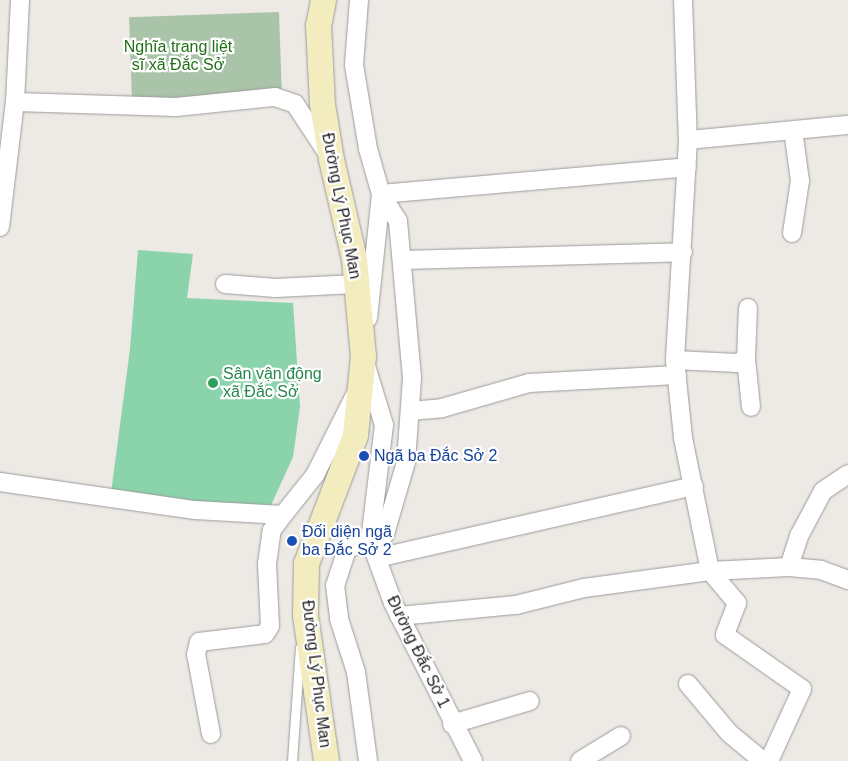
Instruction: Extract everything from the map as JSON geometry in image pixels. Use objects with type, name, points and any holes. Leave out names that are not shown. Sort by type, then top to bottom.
[{"type":"main road","name":"Đường Lý Phục Man","points":[[323,0],[318,57],[331,159],[348,227],[364,356],[355,434],[306,563],[305,615],[326,761]]},
{"type":"street","points":[[0,228],[15,102],[20,0]]},
{"type":"street","points":[[359,0],[354,65],[368,149],[381,194],[398,221],[403,260],[412,378],[406,462],[385,534],[347,549],[336,585],[340,619],[356,672],[368,761]]},
{"type":"street","points":[[683,0],[688,140],[676,367],[683,438],[710,571],[737,603],[725,635],[802,689],[769,761]]},
{"type":"street","points":[[15,102],[176,107],[275,97],[294,104],[331,159]]},
{"type":"street","points":[[688,140],[848,124]]},
{"type":"street","points":[[792,233],[800,180],[793,130]]},
{"type":"street","points":[[381,194],[687,167]]},
{"type":"street","points":[[370,540],[384,426],[364,356],[381,194]]},
{"type":"street","points":[[403,260],[683,252]]},
{"type":"street","points":[[225,284],[276,288],[356,284]]},
{"type":"street","points":[[748,308],[746,360],[751,407]]},
{"type":"street","points":[[410,411],[442,408],[529,383],[676,367],[737,363],[746,360]]},
{"type":"street","points":[[211,734],[196,654],[199,642],[265,634],[270,626],[267,564],[272,530],[315,475],[361,384]]},
{"type":"street","points":[[789,567],[799,536],[823,491],[848,474]]},
{"type":"street","points":[[0,482],[196,510],[283,515]]},
{"type":"street","points":[[377,558],[694,486]]},
{"type":"street","name":"Đường Đắc Sở 1","points":[[370,540],[399,616],[452,724],[473,761]]},
{"type":"street","points":[[399,616],[516,605],[584,588],[710,571],[789,567],[821,570],[848,580]]},
{"type":"street","points":[[688,684],[729,733],[763,761]]},
{"type":"street","points":[[452,724],[530,700]]},
{"type":"street","points":[[580,761],[621,736]]},
{"type":"lane","points":[[292,761],[297,667],[305,615]]},
{"type":"green space","name":"Nghĩa trang liệt sĩ xã Đắc Sở","points":[[279,12],[282,94],[132,99],[129,17]]},
{"type":"green space","name":"Sân vận động xã Đắc Sở","points":[[138,250],[193,254],[187,298],[293,303],[300,407],[293,457],[267,514],[111,493],[130,349]]},
{"type":"place","name":"Sân vận động xã Đắc Sở","points":[[213,383]]},
{"type":"place","name":"Ngã ba Đắc Sở 2","points":[[364,456]]},
{"type":"place","name":"Đối diện ngã ba Đắc Sở 2","points":[[292,541]]}]
